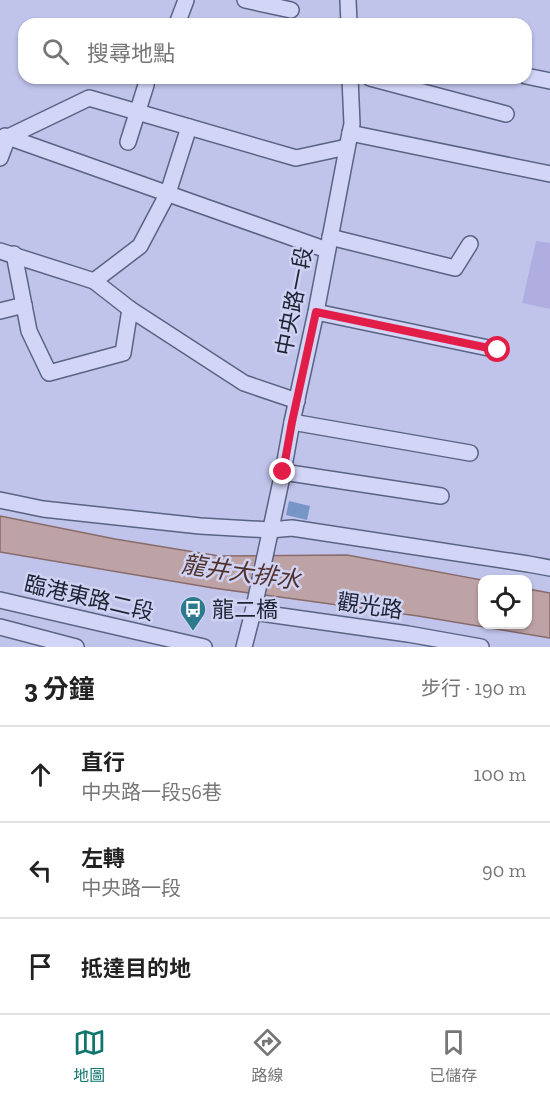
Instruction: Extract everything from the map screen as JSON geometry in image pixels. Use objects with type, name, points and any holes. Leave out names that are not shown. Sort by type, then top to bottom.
[{"type":"street","points":[[179,18],[186,0]]},
{"type":"street","points":[[245,0],[291,10]]},
{"type":"street","points":[[348,0],[348,18]]},
{"type":"street","points":[[532,77],[550,81]]},
{"type":"street","points":[[128,141],[146,84]]},
{"type":"street","name":"中央路一段","points":[[253,612],[316,312],[352,124],[350,84]]},
{"type":"street","points":[[393,84],[506,114]]},
{"type":"street","points":[[4,136],[89,98],[296,158],[349,140],[550,174]]},
{"type":"street","points":[[94,280],[140,246],[168,193],[189,127]]},
{"type":"street","points":[[0,158],[4,136]]},
{"type":"street","points":[[4,136],[168,193],[328,244],[455,268],[470,244]]},
{"type":"street","points":[[7,253],[94,280],[130,309],[243,383],[297,400]]},
{"type":"street","points":[[7,253],[24,305],[29,331],[49,373],[123,353],[130,309]]},
{"type":"street","points":[[0,311],[24,305]]},
{"type":"street","points":[[316,312],[498,350]]},
{"type":"street","points":[[292,422],[470,453]]},
{"type":"street","points":[[283,472],[441,496]]},
{"type":"street","points":[[0,500],[43,509],[200,526],[270,530],[292,528],[550,568]]},
{"type":"street","name":"臨港東路二段","points":[[0,600],[204,647]]},
{"type":"street","points":[[244,647],[253,612]]},
{"type":"street","name":"觀光路","points":[[253,612],[481,647]]},
{"type":"street","points":[[0,627],[76,647]]},
{"type":"shaded area","points":[[536,241],[550,243],[550,309],[522,303]]},
{"type":"water","name":"龍井大排水","points":[[0,516],[115,539],[219,556],[347,555],[478,579],[478,626],[213,588],[0,552]]},
{"type":"water","points":[[532,590],[550,593],[550,638],[496,629],[532,629]]},
{"type":"building","points":[[289,501],[310,506],[307,520],[286,515]]},
{"type":"place","name":"龍二橋","points":[[193,632]]},
{"type":"route","points":[[283,472],[316,312],[498,350]]}]
